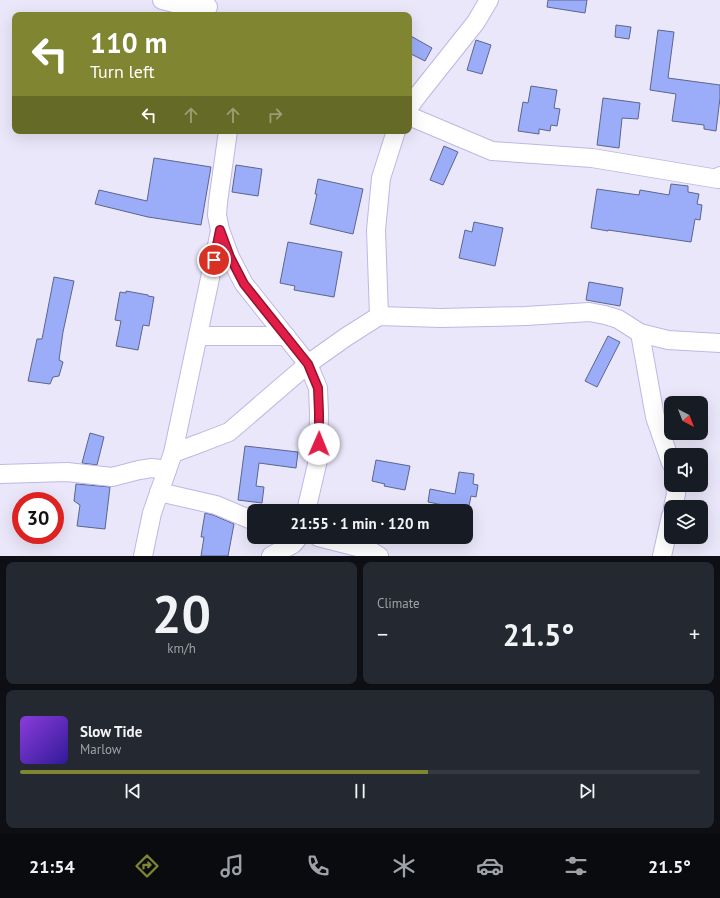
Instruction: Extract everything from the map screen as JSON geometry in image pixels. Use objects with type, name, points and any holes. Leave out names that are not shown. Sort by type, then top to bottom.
[{"type":"street","points":[[162,0],[178,4],[210,7]]},
{"type":"street","points":[[412,103],[476,22],[489,0]]},
{"type":"street","points":[[412,117],[492,151],[592,158],[718,179],[720,176]]},
{"type":"street","points":[[228,134],[218,202],[217,215],[220,230],[230,257],[244,284],[308,364],[318,388],[318,460],[308,504]]},
{"type":"street","points":[[379,316],[376,230],[381,178],[395,134]]},
{"type":"street","points":[[143,556],[152,513],[173,452],[220,230]]},
{"type":"street","points":[[173,452],[229,432],[308,364],[346,336],[379,316],[441,318],[520,316],[589,312],[618,319],[640,333],[668,340],[720,343]]},
{"type":"street","points":[[640,333],[655,418],[666,448]]},
{"type":"street","points":[[198,336],[286,336]]},
{"type":"street","points":[[0,474],[67,472],[112,477],[152,468],[167,470]]},
{"type":"street","points":[[159,492],[216,505],[247,518]]},
{"type":"street","points":[[271,556],[286,544]]},
{"type":"street","points":[[345,544],[369,550],[379,556]]},
{"type":"street","points":[[662,556],[665,544]]},
{"type":"building","points":[[548,0],[587,0],[585,13],[547,7]]},
{"type":"building","points":[[616,25],[631,27],[629,39],[615,37]]},
{"type":"building","points":[[658,30],[674,32],[668,78],[720,85],[716,131],[704,129],[704,125],[672,121],[676,94],[650,90]]},
{"type":"building","points":[[412,37],[432,48],[425,61],[412,54]]},
{"type":"building","points":[[476,40],[491,45],[482,74],[467,70]]},
{"type":"building","points":[[531,86],[557,90],[554,108],[560,109],[557,126],[551,125],[550,131],[539,129],[539,134],[518,131],[523,102],[528,103]]},
{"type":"building","points":[[603,98],[640,103],[638,119],[622,118],[619,148],[597,145]]},
{"type":"building","points":[[444,146],[458,152],[443,185],[430,180]]},
{"type":"building","points":[[154,158],[211,167],[201,225],[148,217],[95,204],[99,190],[147,201]]},
{"type":"building","points":[[236,165],[262,169],[258,196],[232,192]]},
{"type":"building","points":[[318,179],[363,189],[353,234],[310,224],[317,194],[315,194]]},
{"type":"building","points":[[671,184],[688,186],[688,192],[699,194],[697,204],[702,205],[700,220],[695,219],[691,242],[591,228],[597,189],[639,195],[640,190],[669,195]]},
{"type":"building","points":[[474,222],[503,228],[495,266],[459,258],[465,230],[472,232]]},
{"type":"building","points":[[288,242],[342,252],[334,297],[294,290],[295,286],[280,283]]},
{"type":"building","points":[[54,277],[74,281],[63,332],[59,360],[63,362],[59,376],[53,377],[50,384],[28,381],[37,339],[42,339]]},
{"type":"building","points":[[589,282],[623,288],[620,306],[586,300]]},
{"type":"building","points":[[126,291],[154,297],[149,326],[143,325],[138,350],[116,346],[121,321],[115,320],[120,292],[126,293]]},
{"type":"building","points":[[608,336],[620,342],[597,387],[585,381]]},
{"type":"building","points":[[90,433],[104,437],[97,465],[82,463]]},
{"type":"building","points":[[245,446],[298,452],[296,468],[259,463],[256,486],[264,487],[262,503],[238,500]]},
{"type":"building","points":[[376,460],[410,466],[405,490],[384,486],[385,484],[372,481]]},
{"type":"building","points":[[459,472],[474,474],[473,484],[478,485],[476,497],[471,496],[469,504],[438,504],[428,502],[430,489],[455,494]]},
{"type":"building","points":[[76,484],[110,487],[105,529],[77,526],[80,505],[74,501]]},
{"type":"building","points":[[205,513],[234,524],[228,556],[201,556],[204,537],[201,537]]},
{"type":"route","points":[[214,260],[220,230],[230,257],[244,284],[308,364],[312,372],[318,388],[319,444]]}]
